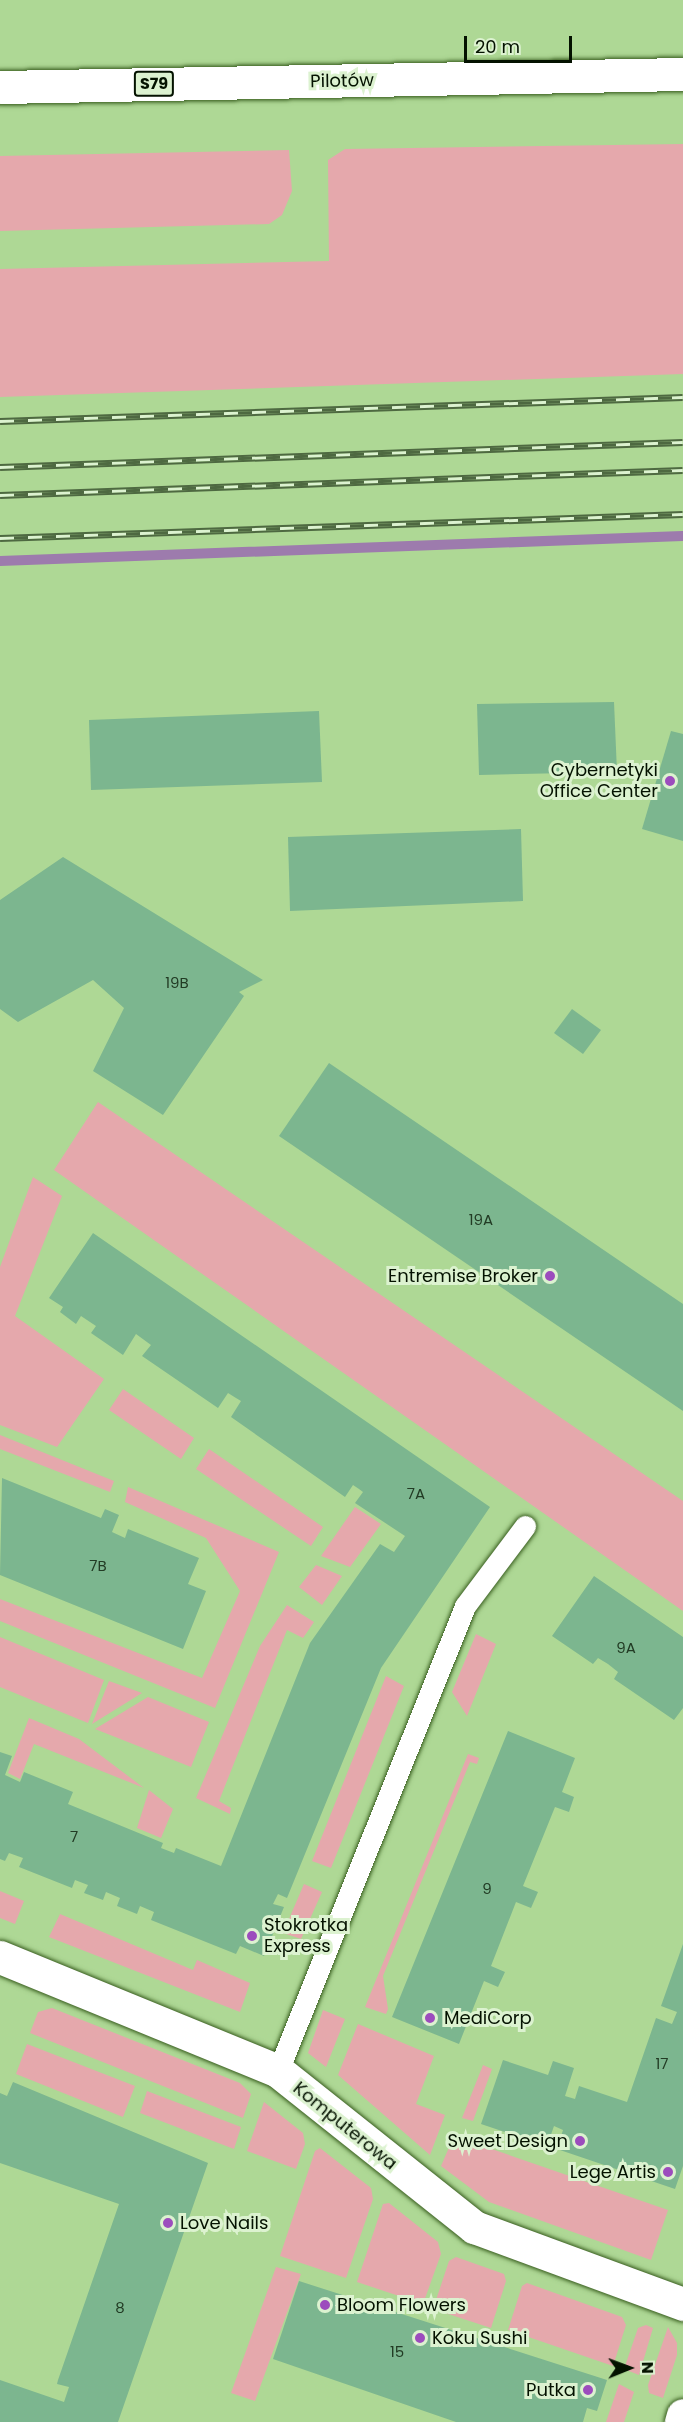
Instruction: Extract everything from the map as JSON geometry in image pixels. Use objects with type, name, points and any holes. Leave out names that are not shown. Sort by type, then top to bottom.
[{"type":"main road","name":"Pilotów","points":[[0,87],[683,74]]},
{"type":"main road","name":"Komputerowa","points":[[0,1957],[278,2071],[474,2227],[683,2304]]},
{"type":"main road","points":[[681,2422],[683,2415]]},
{"type":"lane","points":[[278,2071],[465,1606],[525,1526]]},
{"type":"shaded area","points":[[683,144],[683,374],[0,397],[0,269],[329,261],[328,160],[345,149]]},
{"type":"shaded area","points":[[289,150],[292,191],[282,215],[269,224],[0,231],[0,156]]},
{"type":"shaded area","points":[[98,1102],[683,1501],[683,1611],[54,1170]]},
{"type":"shaded area","points":[[33,1177],[62,1196],[15,1316],[104,1379],[57,1447],[0,1425],[0,1267]]},
{"type":"shaded area","points":[[123,1389],[194,1438],[181,1459],[109,1410]]},
{"type":"shaded area","points":[[0,1435],[114,1481],[110,1492],[0,1449]]},
{"type":"shaded area","points":[[209,1449],[323,1527],[311,1546],[196,1469]]},
{"type":"shaded area","points":[[128,1487],[279,1552],[215,1708],[0,1621],[0,1599],[202,1678],[240,1591],[206,1538],[125,1502]]},
{"type":"shaded area","points":[[355,1507],[381,1524],[350,1567],[321,1556]]},
{"type":"shaded area","points":[[316,1565],[342,1576],[322,1605],[299,1587]]},
{"type":"shaded area","points":[[287,1605],[314,1622],[303,1638],[287,1630],[219,1801],[231,1808],[230,1814],[196,1798],[260,1646]]},
{"type":"shaded area","points":[[476,1634],[496,1644],[467,1716],[452,1692]]},
{"type":"shaded area","points":[[0,1637],[104,1680],[88,1723],[0,1687]]},
{"type":"shaded area","points":[[386,1676],[404,1686],[331,1868],[312,1861]]},
{"type":"shaded area","points":[[109,1681],[142,1693],[92,1724]]},
{"type":"shaded area","points":[[148,1697],[209,1722],[191,1767],[95,1729]]},
{"type":"shaded area","points":[[29,1718],[79,1739],[144,1788],[34,1744],[20,1779],[8,1773]]},
{"type":"shaded area","points":[[468,1754],[479,1758],[477,1764],[470,1762],[383,1976],[388,2009],[386,2014],[365,2007]]},
{"type":"shaded area","points":[[149,1790],[173,1809],[161,1838],[137,1828]]},
{"type":"shaded area","points":[[304,1884],[322,1892],[301,1939],[283,1933]]},
{"type":"shaded area","points":[[0,1891],[24,1901],[15,1924],[0,1918]]},
{"type":"shaded area","points":[[60,1914],[193,1970],[197,1960],[250,1983],[240,2012],[49,1937]]},
{"type":"shaded area","points":[[52,2008],[240,2083],[251,2094],[243,2118],[30,2033],[38,2012]]},
{"type":"shaded area","points":[[323,2010],[345,2019],[326,2067],[308,2053]]},
{"type":"shaded area","points":[[358,2024],[434,2056],[416,2104],[445,2115],[430,2155],[338,2075]]},
{"type":"shaded area","points":[[27,2044],[135,2086],[123,2117],[16,2074]]},
{"type":"shaded area","points":[[483,2065],[492,2069],[473,2121],[462,2118]]},
{"type":"shaded area","points":[[147,2091],[241,2127],[234,2149],[140,2113]]},
{"type":"shaded area","points":[[264,2102],[303,2133],[305,2144],[296,2169],[247,2151]]},
{"type":"shaded area","points":[[454,2136],[668,2210],[651,2260],[489,2202],[441,2166]]},
{"type":"shaded area","points":[[320,2148],[371,2188],[373,2199],[346,2278],[280,2256],[315,2151]]},
{"type":"shaded area","points":[[389,2203],[438,2242],[441,2254],[423,2304],[357,2282],[383,2204]]},
{"type":"shaded area","points":[[456,2257],[504,2274],[506,2281],[491,2328],[433,2309],[449,2261]]},
{"type":"shaded area","points":[[276,2267],[301,2274],[255,2401],[231,2393]]},
{"type":"shaded area","points":[[527,2283],[622,2317],[626,2325],[613,2366],[508,2330],[522,2286]]},
{"type":"shaded area","points":[[646,2325],[653,2328],[639,2375],[624,2369],[638,2328]]},
{"type":"shaded area","points":[[668,2327],[677,2343],[677,2355],[663,2398],[649,2393],[648,2385]]},
{"type":"shaded area","points":[[619,2384],[634,2392],[624,2422],[606,2422]]},
{"type":"building","points":[[614,702],[617,772],[479,775],[477,704]]},
{"type":"building","points":[[319,711],[322,782],[91,790],[89,720]]},
{"type":"building","name":"Cybernetyki Office Center","points":[[671,731],[683,734],[683,841],[642,829]]},
{"type":"building","points":[[521,829],[523,901],[290,911],[288,837]]},
{"type":"building","points":[[63,857],[263,980],[239,992],[244,996],[163,1115],[93,1071],[124,1008],[93,980],[18,1022],[0,1009],[0,900]]},
{"type":"building","points":[[572,1009],[601,1030],[583,1054],[554,1033]]},
{"type":"building","points":[[329,1063],[683,1304],[683,1411],[279,1136]]},
{"type":"building","points":[[93,1233],[490,1507],[381,1668],[287,1898],[278,1894],[273,1904],[284,1907],[264,1956],[240,1946],[236,1954],[151,1920],[154,1912],[140,1906],[137,1914],[117,1906],[120,1898],[106,1892],[103,1900],[84,1893],[88,1885],[75,1880],[72,1888],[19,1867],[23,1858],[9,1853],[5,1861],[0,1859],[0,1752],[12,1756],[5,1775],[20,1782],[24,1772],[73,1792],[68,1804],[163,1843],[161,1848],[174,1853],[176,1848],[221,1866],[310,1643],[380,1544],[394,1552],[405,1536],[355,1503],[363,1492],[359,1489],[353,1485],[345,1497],[231,1417],[241,1401],[228,1393],[218,1408],[142,1356],[151,1345],[136,1334],[123,1355],[91,1333],[96,1326],[81,1316],[76,1324],[60,1312],[63,1307],[49,1298]]},
{"type":"building","points":[[2,1478],[101,1518],[105,1509],[119,1515],[112,1532],[125,1538],[128,1529],[199,1558],[188,1584],[206,1591],[183,1649],[0,1575]]},
{"type":"building","points":[[594,1576],[683,1637],[683,1708],[674,1720],[614,1679],[618,1672],[608,1664],[598,1658],[593,1664],[552,1636]]},
{"type":"building","points":[[508,1731],[575,1758],[562,1792],[574,1797],[569,1812],[555,1807],[523,1886],[538,1892],[531,1908],[516,1902],[491,1966],[505,1972],[498,1987],[484,1981],[459,2044],[392,2017]]},
{"type":"building","points":[[683,1944],[683,2166],[675,2189],[557,2149],[563,2130],[554,2126],[547,2146],[481,2124],[503,2060],[548,2075],[553,2061],[574,2068],[565,2096],[575,2099],[579,2086],[627,2102],[656,2018],[672,2024],[677,2012],[661,2006]]},
{"type":"building","points":[[13,2082],[208,2163],[118,2422],[0,2422],[0,2380],[64,2402],[69,2387],[57,2384],[58,2380],[119,2204],[0,2163],[0,2093],[7,2096]]},
{"type":"building","points":[[299,2281],[607,2380],[597,2411],[587,2408],[583,2422],[456,2422],[273,2359]]},
{"type":"waterway","points":[[0,561],[683,536]]},
{"type":"railway","points":[[0,421],[683,397]]},
{"type":"railway","points":[[0,467],[683,442]]},
{"type":"railway","points":[[0,495],[683,470]]},
{"type":"railway","points":[[0,538],[683,514]]},
{"type":"place","name":"Cybernetyki Office Center","points":[[670,781]]},
{"type":"place","name":"Entremise Broker","points":[[550,1276]]},
{"type":"place","name":"Stokrotka Express","points":[[252,1936]]},
{"type":"place","name":"MediCorp","points":[[430,2018]]},
{"type":"place","name":"Sweet Design","points":[[580,2141]]},
{"type":"place","name":"Lege Artis","points":[[668,2172]]},
{"type":"place","name":"Love Nails","points":[[168,2223]]},
{"type":"place","name":"Bloom Flowers","points":[[325,2305]]},
{"type":"place","name":"Koku Sushi","points":[[420,2338]]},
{"type":"place","name":"Putka","points":[[588,2390]]}]
